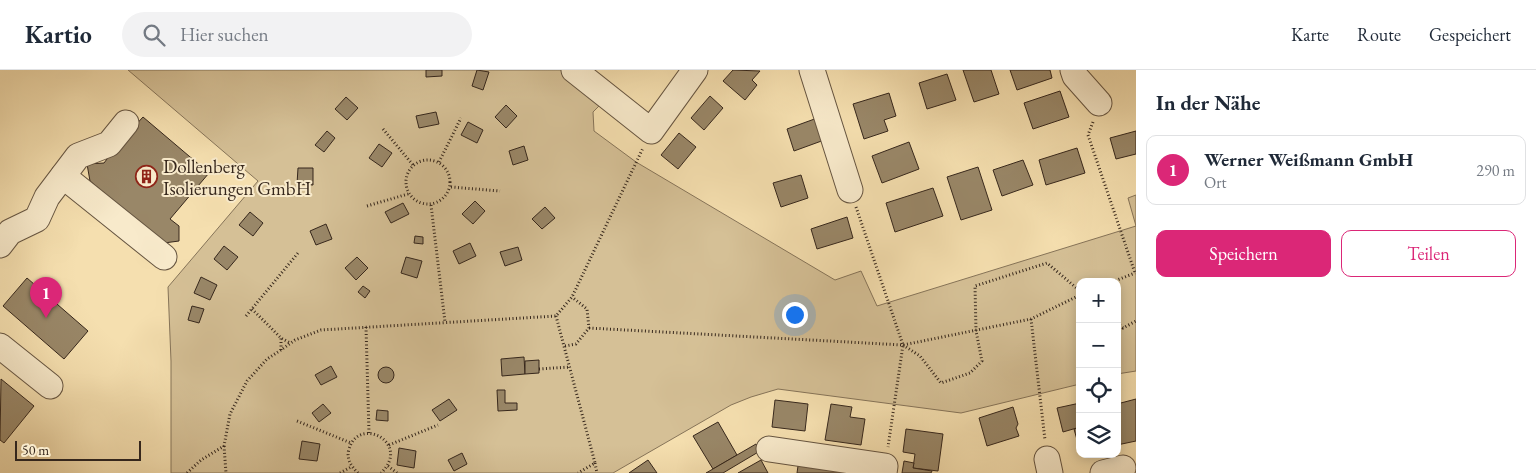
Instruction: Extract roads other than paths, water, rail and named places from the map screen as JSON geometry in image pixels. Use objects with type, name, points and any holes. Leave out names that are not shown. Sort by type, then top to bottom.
[{"type":"street","points":[[574,70],[651,131],[695,70]]},
{"type":"street","points":[[812,70],[850,190]]},
{"type":"street","points":[[1073,70],[1075,76],[1099,103]]},
{"type":"street","points":[[0,245],[10,232],[37,219],[47,197],[78,156],[109,144],[126,122]]},
{"type":"street","points":[[63,176],[164,257]]},
{"type":"street","points":[[0,346],[50,386]]},
{"type":"street","points":[[769,449],[885,469]]},
{"type":"place","name":"Dollenberg Isolierungen GmbH","points":[[147,177]]},
{"type":"place","name":"Werner Weißmann GmbH","points":[[46,318]]}]
